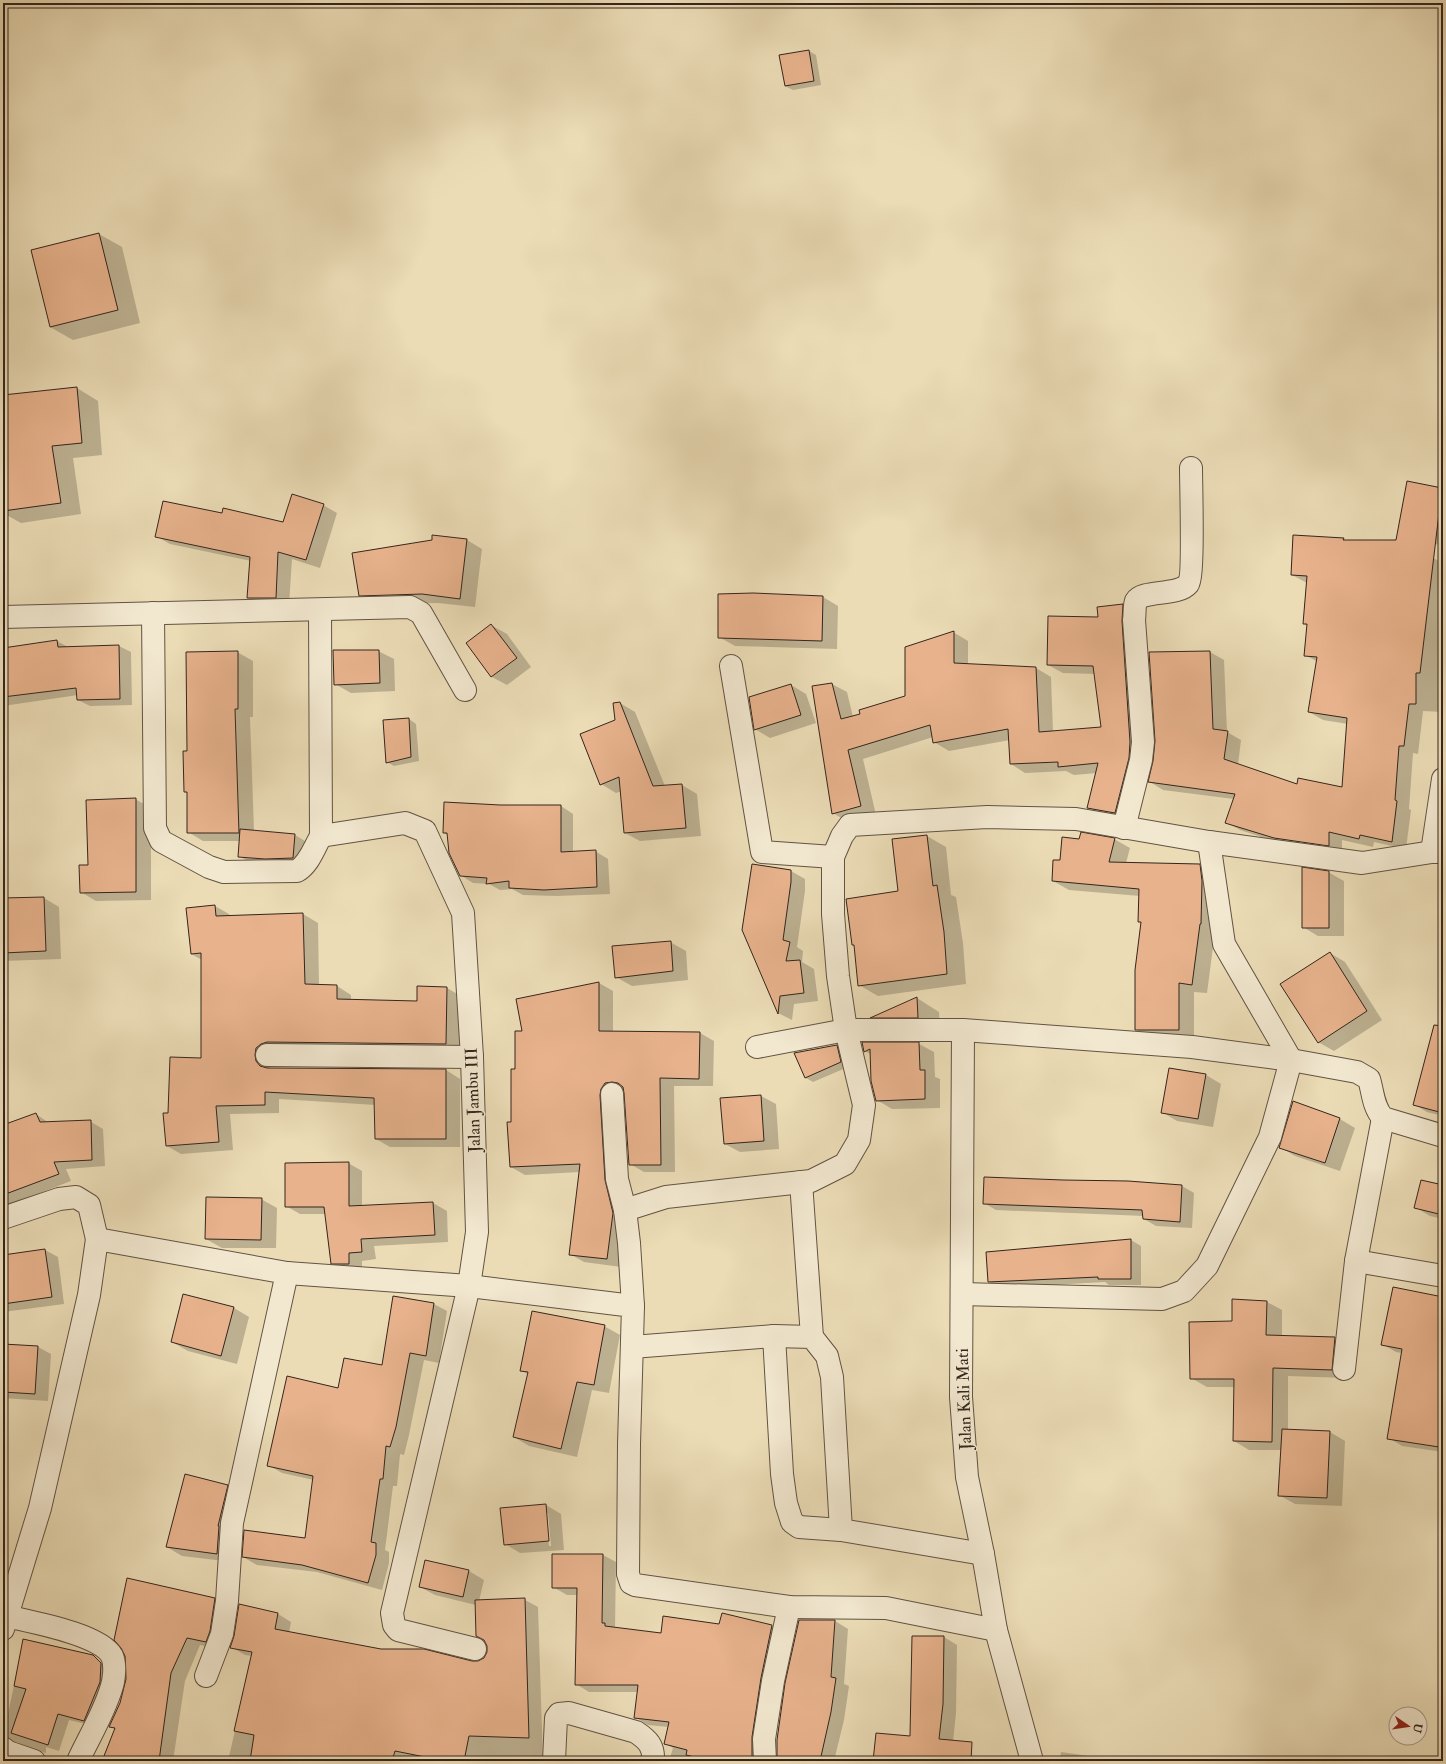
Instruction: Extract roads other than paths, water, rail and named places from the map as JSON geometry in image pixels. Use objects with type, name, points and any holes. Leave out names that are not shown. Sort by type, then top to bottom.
[{"type":"street","points":[[1124,828],[1141,760],[1143,742],[1134,620],[1135,606],[1136,601],[1143,596],[1169,592],[1185,587],[1188,584],[1191,562],[1191,468]]},
{"type":"street","points":[[3,617],[410,607],[421,613],[465,690]]},
{"type":"street","points":[[153,613],[155,828],[161,841],[209,867],[224,872],[296,871],[302,868],[309,859],[321,836],[320,610]]},
{"type":"street","points":[[731,666],[762,852],[833,857]]},
{"type":"street","points":[[625,1210],[666,1197],[811,1181],[845,1164],[859,1140],[864,1105],[846,1030],[838,976],[833,914],[833,857],[842,836],[850,825],[987,817],[1076,819],[1209,842],[1362,863],[1438,852],[1443,779]]},
{"type":"street","name":"Jalan Jambu III","points":[[321,836],[405,823],[425,831],[463,913],[472,1057],[477,1232],[469,1286],[392,1613],[394,1626],[398,1630],[475,1649]]},
{"type":"street","points":[[962,1294],[1162,1299],[1184,1291],[1207,1266],[1270,1137],[1291,1060],[1224,944],[1209,842]]},
{"type":"street","points":[[757,1047],[846,1030],[963,1030],[1192,1047],[1291,1060],[1363,1074],[1369,1079],[1375,1104],[1378,1112],[1383,1118],[1443,1136]]},
{"type":"street","name":"Jalan Kali Mati","points":[[963,1030],[961,1397],[967,1470],[996,1630],[1032,1761]]},
{"type":"street","points":[[267,1055],[472,1057]]},
{"type":"street","points":[[612,1094],[616,1166],[625,1210],[629,1243],[633,1306],[629,1452],[628,1574],[630,1580],[635,1585],[789,1607],[886,1608],[996,1630]]},
{"type":"street","points":[[1344,1369],[1356,1261],[1383,1118]]},
{"type":"street","points":[[801,1182],[812,1337],[827,1356],[832,1377],[841,1530]]},
{"type":"street","points":[[3,1218],[59,1199],[76,1197],[89,1205],[97,1239],[89,1295],[42,1501],[4,1622],[66,1631],[95,1641],[105,1648],[112,1657],[114,1670],[112,1688],[97,1724],[78,1761]]},
{"type":"street","points":[[97,1239],[287,1273],[469,1286],[633,1306]]},
{"type":"street","points":[[1356,1261],[1443,1276]]},
{"type":"street","points":[[206,1676],[222,1634],[227,1600],[232,1523],[287,1273]]},
{"type":"street","points":[[632,1347],[774,1336],[812,1337]]},
{"type":"street","points":[[774,1336],[782,1474],[786,1503],[792,1522],[799,1527],[841,1530],[983,1554]]},
{"type":"street","points":[[765,1761],[764,1739],[773,1681],[789,1607]]},
{"type":"street","points":[[554,1761],[556,1718],[560,1714],[569,1713],[636,1732],[646,1738],[650,1743],[653,1753],[653,1761]]},
{"type":"street","points":[[3,1748],[13,1754],[34,1761]]}]
